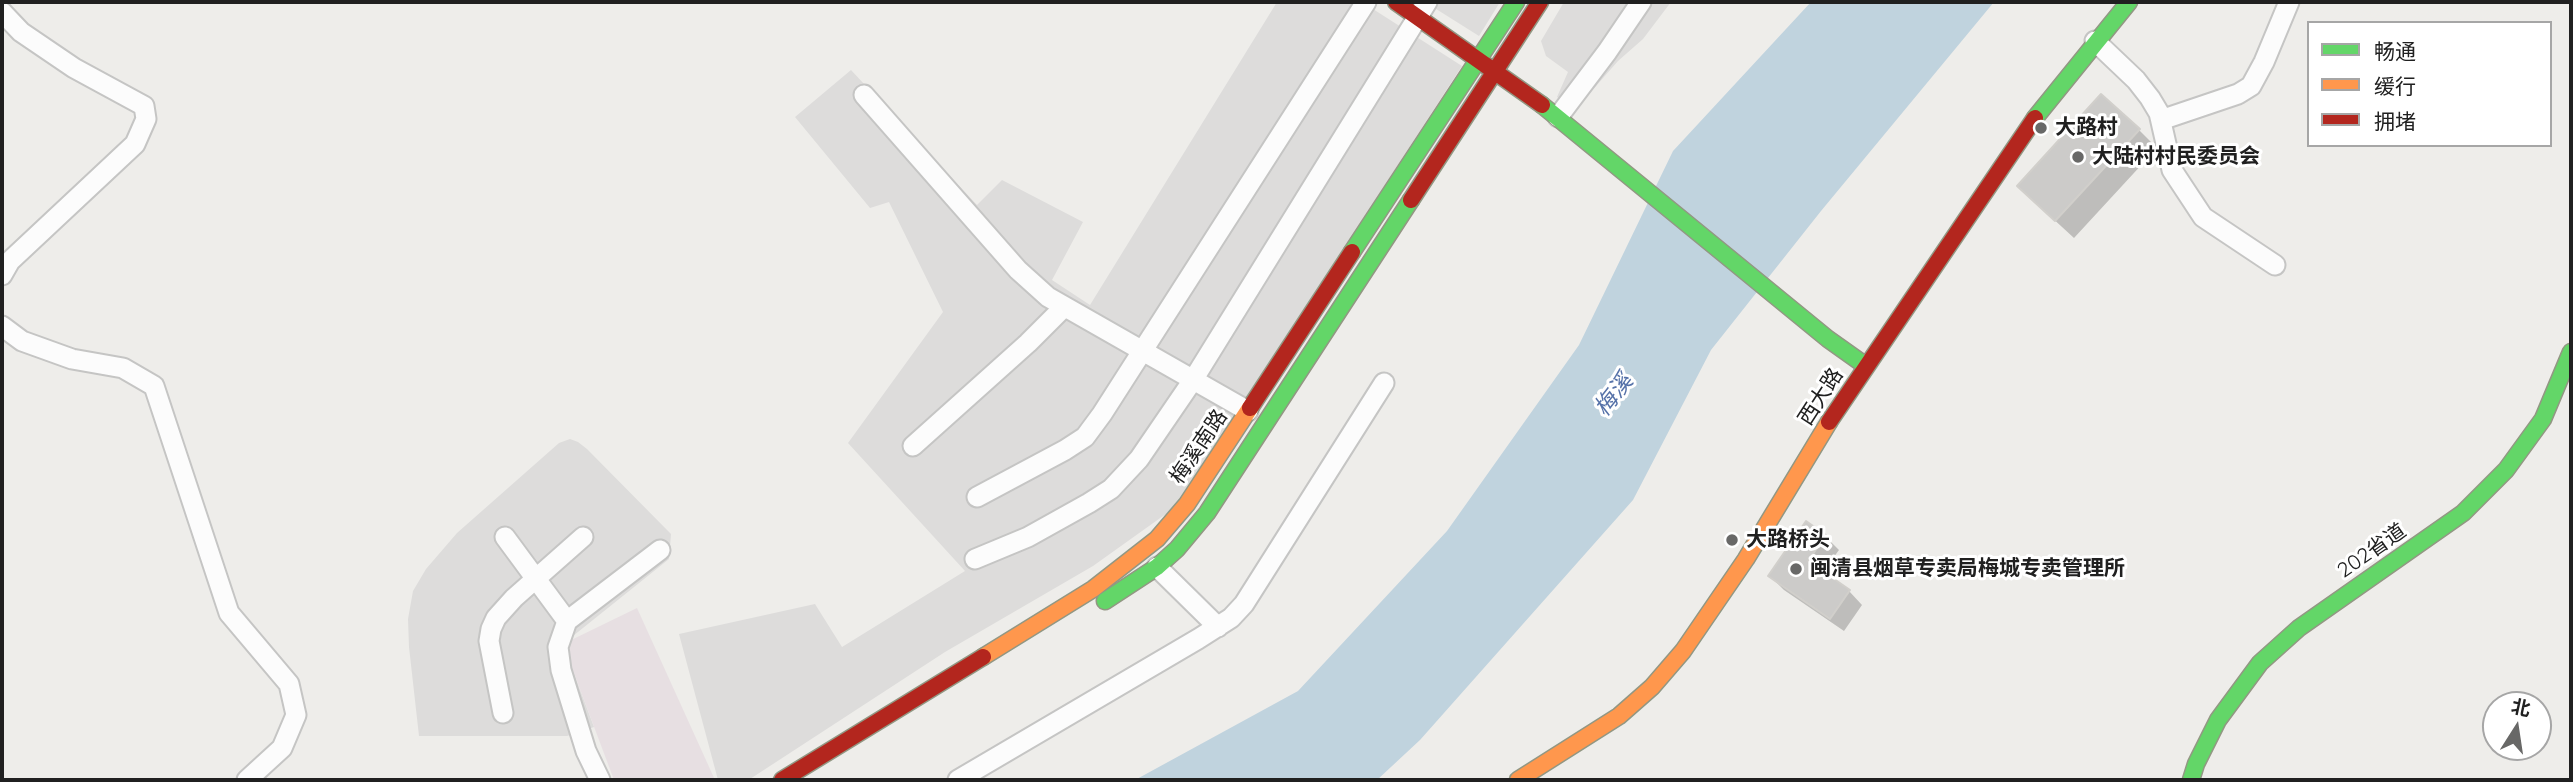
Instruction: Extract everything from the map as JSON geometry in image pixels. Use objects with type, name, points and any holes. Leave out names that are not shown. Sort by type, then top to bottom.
[{"type":"main road","points":[[1396,2],[1422,9],[1479,60],[1558,117],[1828,339],[1867,366]]},
{"type":"main road","name":"梅溪南路","points":[[782,780],[1081,596],[1134,559],[1157,539],[1182,510],[1517,2]]},
{"type":"main road","name":"梅溪南路","points":[[1089,611],[1157,567],[1177,549],[1207,513],[1540,2]]},
{"type":"main road","name":"西大路","points":[[1518,780],[1619,716],[1636,703],[1675,661],[1746,559],[1832,418],[2003,163],[2095,41],[2129,2]]},
{"type":"main road","name":"202省道","points":[[2191,780],[2218,720],[2260,663],[2299,628],[2463,513],[2506,470],[2543,419],[2571,352]]},
{"type":"street","points":[[977,497],[1085,437],[1366,2]]},
{"type":"street","points":[[1558,117],[1641,2]]},
{"type":"street","points":[[2161,121],[2238,94],[2251,86],[2289,2]]},
{"type":"street","points":[[975,559],[1057,522],[1111,489],[1139,459],[1193,380],[1422,9]]},
{"type":"street","points":[[2,12],[21,32],[74,68],[144,106],[146,119],[135,144],[10,261],[2,275]]},
{"type":"street","points":[[2095,41],[2136,80],[2155,106],[2172,170],[2191,202],[2203,217],[2274,265]]},
{"type":"street","points":[[864,94],[1018,270],[1048,298],[1248,411]]},
{"type":"street","points":[[913,446],[1028,343],[1064,307]]},
{"type":"street","points":[[2,326],[22,341],[72,359],[123,368],[154,386],[229,613],[289,684],[296,715],[282,748],[247,780]]},
{"type":"street","points":[[958,780],[1218,628],[1244,604],[1384,383]]},
{"type":"street","points":[[505,537],[567,621]]},
{"type":"street","points":[[503,712],[489,641],[491,629],[505,608],[583,537]]},
{"type":"street","points":[[600,780],[586,751],[561,670],[558,647],[567,621],[660,550]]},
{"type":"street","points":[[1157,567],[1218,628]]},
{"type":"shaded area","points":[[1277,2],[1362,2],[1462,66],[1177,506],[1093,566],[945,652],[750,779],[718,780],[679,634],[815,604],[842,647],[965,571],[848,443],[943,312],[889,202],[870,208],[795,117],[851,70],[977,205],[1002,180],[1083,222],[1052,280],[1090,305]]},
{"type":"shaded area","points":[[1425,2],[1500,2],[1479,36]]},
{"type":"shaded area","points":[[1564,2],[1671,2],[1643,39],[1618,61],[1575,110],[1557,97],[1568,72],[1546,56],[1541,41]]},
{"type":"shaded area","points":[[570,439],[587,449],[671,534],[669,559],[563,644],[594,727],[567,736],[419,736],[409,647],[408,619],[413,591],[426,569],[457,533],[559,443]]},
{"type":"shaded area","points":[[637,608],[715,780],[614,780],[563,644]]},
{"type":"water","name":"梅溪","points":[[1811,2],[1994,2],[1821,211],[1711,350],[1633,500],[1420,740],[1377,780],[1135,780],[1298,691],[1447,531],[1579,345],[1673,151]]},
{"type":"building","name":"大陆村村民委员会","points":[[2101,94],[2140,129],[2055,221],[2017,186]]},
{"type":"building","name":"闽清县烟草专卖局梅城专卖管理所","points":[[1806,521],[1826,535],[1808,561],[1850,590],[1830,619],[1768,576]]},
{"type":"traffic: fast","points":[[1352,252],[1516,2]]},
{"type":"traffic: fast","points":[[2035,118],[2129,2]]},
{"type":"traffic: fast","points":[[1542,105],[1828,339],[1866,366]]},
{"type":"traffic: fast","points":[[1105,601],[1157,567],[1177,549],[1207,513],[1411,200]]},
{"type":"traffic: fast","points":[[2191,780],[2218,720],[2260,663],[2299,628],[2463,513],[2506,470],[2543,419],[2571,352]]},
{"type":"traffic: slow","points":[[983,657],[1093,589],[1157,539],[1187,504],[1250,408]]},
{"type":"traffic: slow","points":[[1518,780],[1619,716],[1652,687],[1683,651],[1746,559],[1829,422]]},
{"type":"traffic: jam","points":[[1396,2],[1542,105]]},
{"type":"traffic: jam","points":[[1411,200],[1540,2]]},
{"type":"traffic: jam","points":[[1829,422],[2035,118]]},
{"type":"traffic: jam","points":[[1250,408],[1352,252]]},
{"type":"traffic: jam","points":[[782,780],[983,657]]},
{"type":"place","name":"大路村","points":[[2041,128]]},
{"type":"place","name":"大陆村村民委员会","points":[[2078,157]]},
{"type":"place","name":"大路桥头","points":[[1732,540]]},
{"type":"place","name":"闽清县烟草专卖局梅城专卖管理所","points":[[1796,569]]}]
